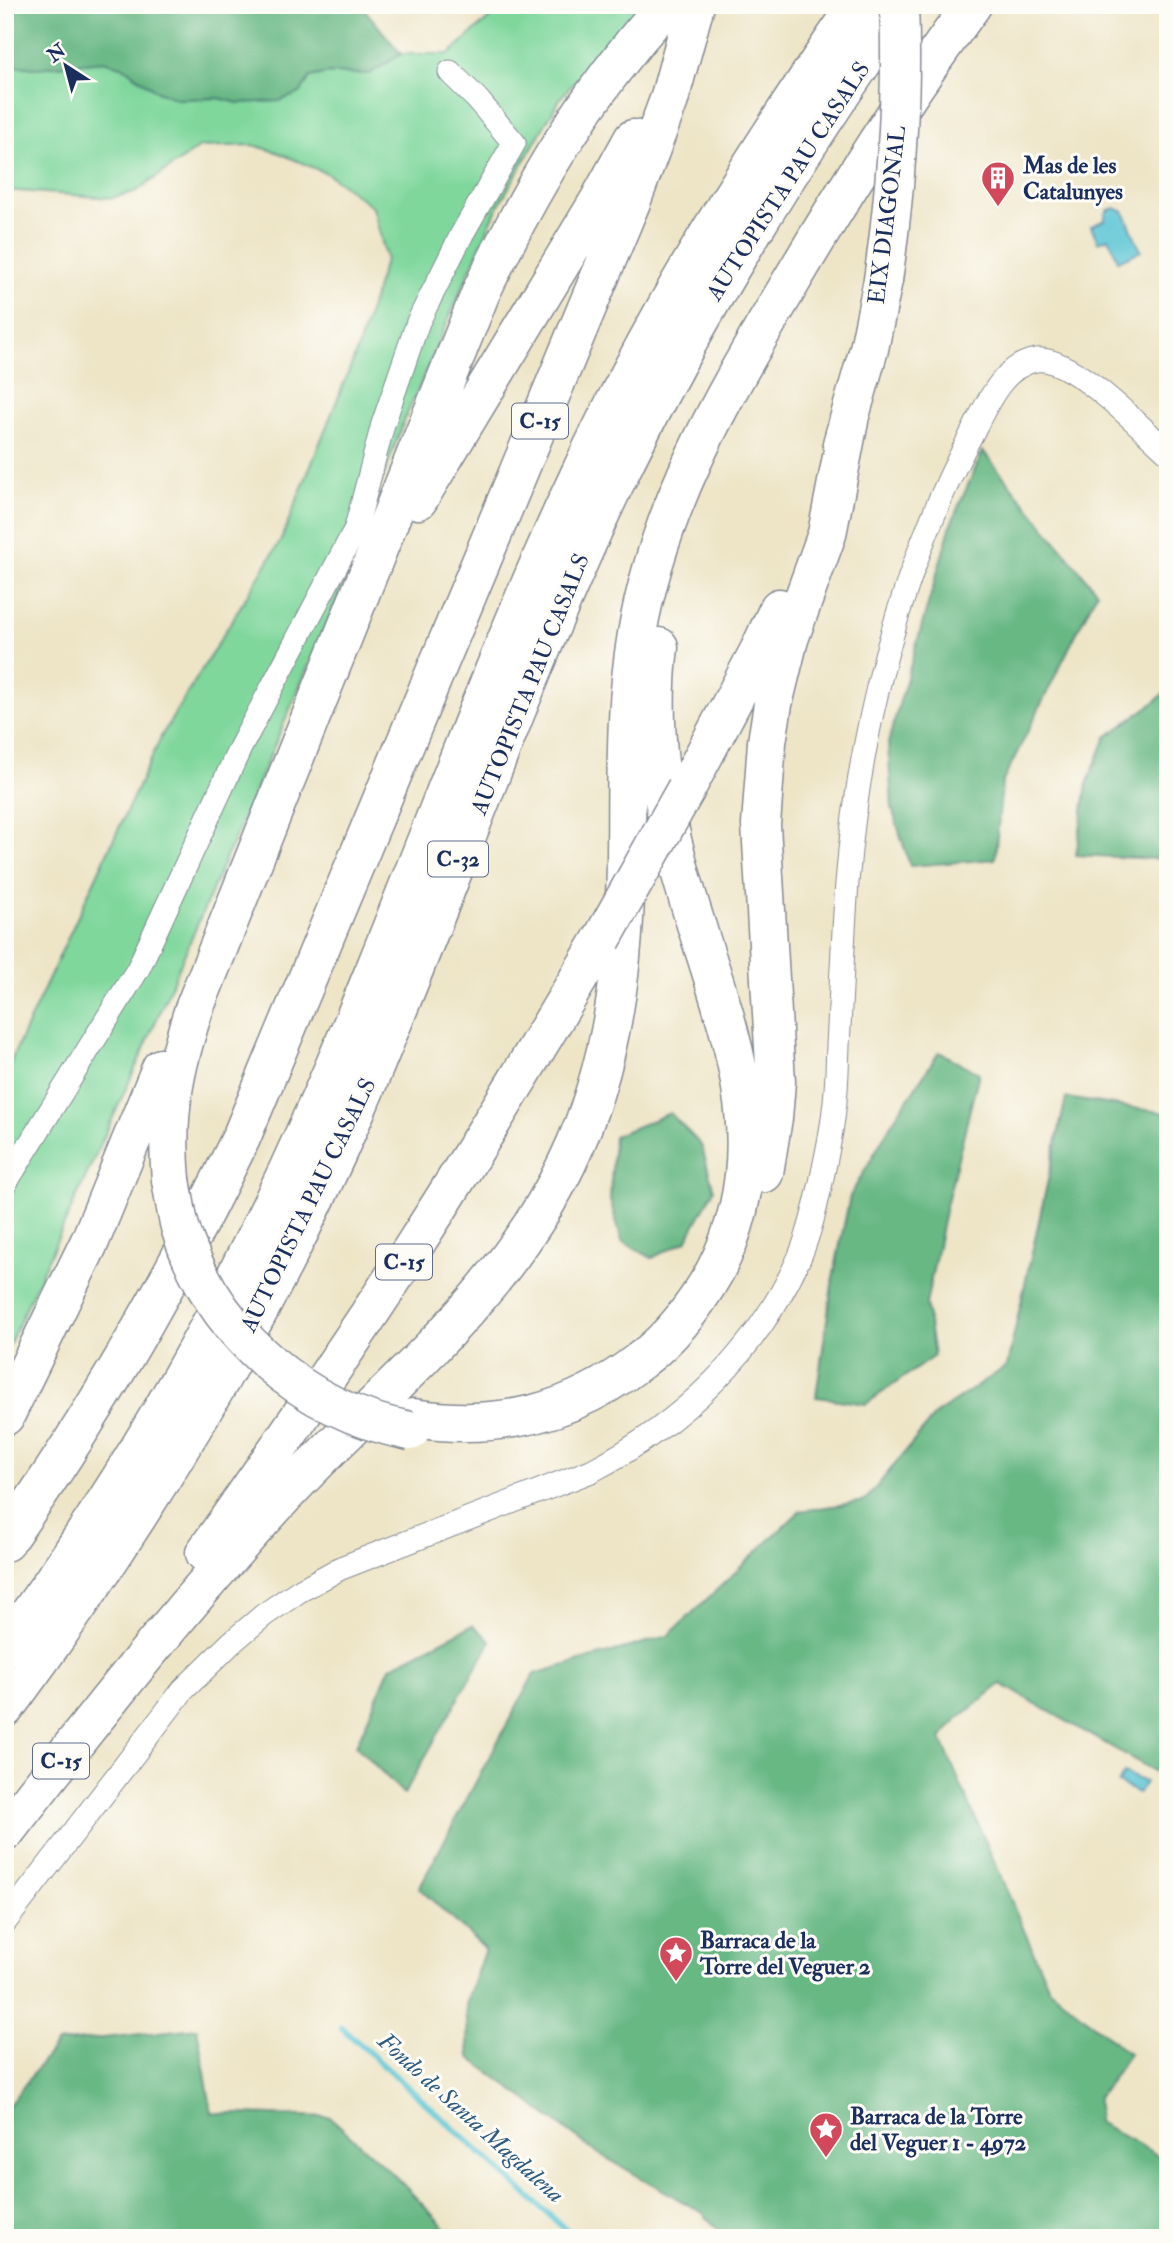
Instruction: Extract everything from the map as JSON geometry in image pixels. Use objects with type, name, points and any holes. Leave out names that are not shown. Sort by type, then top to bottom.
[{"type":"highway","points":[[666,5],[586,103],[513,225],[481,292],[248,870],[194,1009],[176,1071],[169,1107],[168,1148],[207,1259],[230,1298],[258,1334],[292,1365],[335,1393],[411,1425],[465,1436],[501,1434],[556,1421],[600,1403],[628,1387],[680,1343],[719,1291],[737,1254],[763,1179],[776,1082],[761,825],[767,742],[789,639],[827,534],[849,421]]},
{"type":"highway","name":"C-15","points":[[5,1542],[117,1372],[175,1270],[241,1138],[631,202],[669,100],[695,5]]},
{"type":"highway","name":"AUTOPISTA PAU CASALS","points":[[5,1647],[78,1543],[131,1460],[237,1276],[342,1049],[499,657],[584,464],[622,387],[719,215],[771,132],[858,5]]},
{"type":"highway","name":"AUTOPISTA PAU CASALS","points":[[5,1707],[100,1576],[167,1472],[259,1312],[353,1118],[534,666],[619,476],[697,324],[748,237],[901,5]]},
{"type":"highway","name":"EIX DIAGONAL","points":[[849,421],[869,349],[883,280],[893,201],[899,130],[901,5]]},
{"type":"highway","points":[[117,1689],[273,1508],[427,1353],[496,1277],[549,1201],[587,1118],[601,1076],[616,1002],[626,862],[626,726],[631,671],[637,631],[657,554],[684,476],[725,393],[828,218],[898,110],[972,5]]},
{"type":"highway","points":[[177,1178],[182,1109],[188,1074],[206,1013],[389,557],[432,474],[619,166],[660,74],[684,43]]},
{"type":"highway","points":[[411,1425],[500,1421],[533,1415],[595,1392],[622,1376],[683,1318],[707,1285],[732,1231],[746,1164],[745,1108],[741,1080],[725,1017],[677,863],[660,766],[657,657],[674,556],[699,477],[729,410],[788,303],[828,218]]},
{"type":"highway","name":"C-15","points":[[5,1832],[117,1689],[130,1661],[171,1608],[189,1575],[414,1247],[602,939],[759,651],[829,485],[849,421]]},
{"type":"highway","points":[[5,1416],[90,1241],[190,998],[248,870]]},
{"type":"highway","points":[[5,1807],[164,1602],[189,1575]]},
{"type":"street","points":[[5,1184],[138,969],[240,748],[356,528],[383,425],[418,322],[462,234],[514,143],[450,72]]},
{"type":"street","points":[[5,1922],[183,1690],[264,1615],[341,1568],[591,1471],[630,1451],[703,1394],[736,1358],[762,1324],[784,1288],[815,1214],[835,1110],[847,884],[856,797],[871,718],[893,635],[918,556],[951,474],[992,395],[1005,378],[1021,366],[1036,360],[1054,362],[1076,373],[1168,452]]},
{"type":"green space","points":[[5,5],[361,5],[401,54],[369,74],[329,73],[310,77],[300,93],[279,101],[238,103],[219,98],[177,99],[157,91],[122,66],[103,61],[36,68],[5,65]]},
{"type":"green space","points":[[495,5],[645,5],[561,97],[498,206],[404,421],[342,588],[143,1051],[5,1354],[5,1081],[13,1056],[162,735],[281,540],[358,348],[386,258],[373,207],[328,174],[277,152],[253,145],[200,147],[135,192],[111,198],[5,190],[5,65],[36,68],[103,61],[122,66],[157,91],[177,99],[219,98],[238,103],[279,101],[300,93],[310,77],[329,73],[369,74],[401,54],[449,54],[497,11]]},
{"type":"green space","points":[[983,451],[1097,592],[1002,783],[995,859],[910,866],[892,808],[888,743],[952,521]]},
{"type":"green space","points":[[1168,689],[1168,849],[1159,859],[1076,855],[1087,784],[1106,737],[1156,701]]},
{"type":"green space","points":[[939,1052],[979,1073],[946,1206],[926,1304],[934,1356],[866,1404],[816,1397],[833,1278],[850,1196],[893,1121]]},
{"type":"green space","points":[[1066,1098],[1168,1113],[1168,1779],[1001,1684],[956,1720],[941,1739],[1049,1988],[1129,2054],[1098,2098],[1098,2122],[1168,2161],[1168,2238],[725,2238],[703,2213],[596,2152],[469,2057],[466,2003],[485,1949],[419,1888],[534,1674],[668,1636],[800,1511],[865,1501],[936,1414],[1007,1366]]},
{"type":"green space","points":[[670,1113],[701,1145],[714,1190],[686,1241],[652,1258],[622,1241],[610,1200],[614,1136]]},
{"type":"green space","points":[[473,1625],[491,1641],[404,1794],[356,1746],[390,1667]]},
{"type":"green space","points":[[197,2028],[212,2113],[330,2117],[396,2177],[455,2238],[5,2238],[5,2110],[57,2043]]},
{"type":"water","points":[[1115,208],[1124,212],[1141,251],[1118,261],[1109,238],[1098,242],[1091,226],[1105,220],[1108,210]]},
{"type":"water","points":[[1124,1773],[1145,1782],[1138,1793],[1118,1783]]},
{"type":"waterway","name":"Fondo de Santa Magdalena","points":[[341,2027],[575,2238]]},
{"type":"place","name":"Mas de les Catalunyes","points":[[998,208]]},
{"type":"place","name":"Barraca de la Torre del Veguer 2","points":[[676,1983]]},
{"type":"place","name":"Barraca de la Torre del Veguer 1 - 4972","points":[[826,2159]]}]
